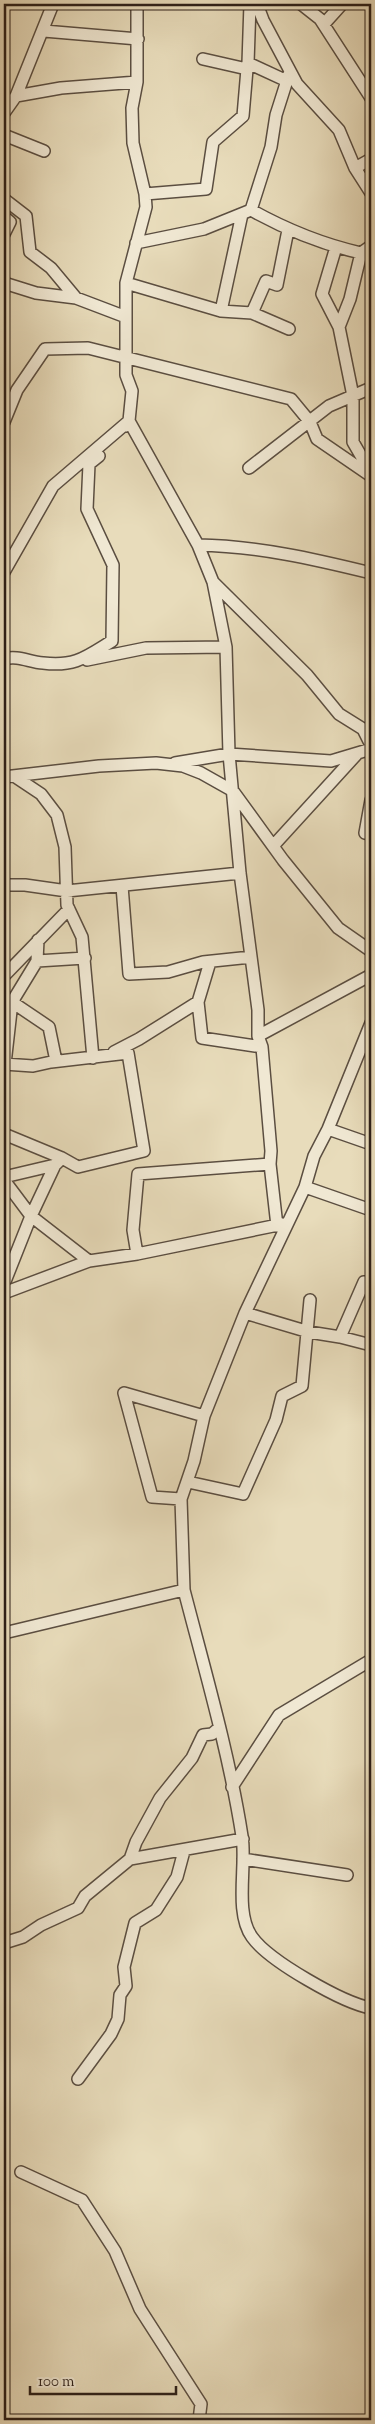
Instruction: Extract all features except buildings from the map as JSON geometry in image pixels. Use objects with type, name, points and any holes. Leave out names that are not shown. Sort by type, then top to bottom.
[{"type":"street","points":[[4,112],[16,96],[54,4]]},
{"type":"street","points":[[78,662],[112,641],[112,565],[87,509],[90,464],[117,440],[128,421],[132,391],[126,375],[126,283],[146,207],[145,194],[133,143],[132,108],[137,82],[137,4]]},
{"type":"street","points":[[145,194],[206,189],[213,142],[243,116],[248,66],[250,4]]},
{"type":"street","points":[[257,4],[288,76],[339,130],[355,168],[371,194]]},
{"type":"street","points":[[301,4],[324,24],[371,98]]},
{"type":"street","points":[[324,24],[342,4]]},
{"type":"street","points":[[44,31],[138,39]]},
{"type":"street","points":[[203,60],[248,66],[288,76]]},
{"type":"street","points":[[221,311],[247,212],[271,147],[276,115],[288,76]]},
{"type":"street","points":[[16,96],[61,88],[137,82]]},
{"type":"street","points":[[4,135],[44,151]]},
{"type":"street","points":[[355,168],[371,159]]},
{"type":"street","points":[[4,199],[26,216],[30,252],[51,268],[76,298]]},
{"type":"street","points":[[136,243],[204,229],[232,216],[247,212],[288,230],[336,247],[361,253]]},
{"type":"street","points":[[4,217],[10,222],[4,234]]},
{"type":"street","points":[[252,312],[266,281],[277,285],[288,230]]},
{"type":"street","points":[[339,328],[350,300],[361,253],[371,246]]},
{"type":"street","points":[[336,247],[322,294],[339,328],[353,396],[354,442],[371,475]]},
{"type":"street","points":[[4,283],[36,293],[76,298],[126,317]]},
{"type":"street","points":[[126,283],[221,311],[252,312],[289,329]]},
{"type":"street","points":[[4,422],[17,390],[45,349],[88,348],[291,399],[310,422],[317,439],[371,475]]},
{"type":"street","points":[[249,468],[330,406],[371,388]]},
{"type":"street","points":[[128,421],[198,545],[213,582],[226,647],[229,754],[240,874],[258,1010],[271,1151],[270,1164],[283,1224]]},
{"type":"street","points":[[4,572],[53,486],[128,421]]},
{"type":"street","points":[[198,545],[230,546],[309,558],[371,573]]},
{"type":"street","points":[[9,776],[99,766],[171,764],[229,754],[311,762],[331,761],[371,747],[363,729],[339,714],[307,675],[213,582]]},
{"type":"street","points":[[4,659],[24,658],[43,663],[78,662],[146,648],[226,647]]},
{"type":"street","points":[[273,846],[358,753]]},
{"type":"street","points":[[171,764],[201,773],[233,791],[273,846],[338,928],[371,951]]},
{"type":"street","points":[[9,776],[41,794],[56,815],[65,847],[69,909],[82,937],[86,958],[93,1058]]},
{"type":"street","points":[[371,800],[365,833],[371,834]]},
{"type":"street","points":[[4,885],[25,884],[68,891],[240,874]]},
{"type":"street","points":[[122,886],[129,974],[168,972],[210,962],[251,957]]},
{"type":"street","points":[[4,976],[69,909]]},
{"type":"street","points":[[4,1134],[58,1161],[78,1167],[144,1151],[128,1053],[56,1061],[33,1066],[4,1064],[12,1002],[37,961],[38,940]]},
{"type":"street","points":[[37,961],[86,958]]},
{"type":"street","points":[[210,962],[198,1002],[202,1038],[260,1041],[371,975]]},
{"type":"street","points":[[12,1002],[49,1027],[56,1061]]},
{"type":"street","points":[[106,1056],[139,1039],[198,1002]]},
{"type":"street","points":[[371,1023],[328,1129],[314,1156],[305,1187],[283,1224],[245,1313],[204,1416],[188,1482],[181,1499],[184,1590],[219,1728],[243,1839],[244,1916],[252,1937],[276,1958],[316,1985],[360,2006],[371,2008]]},
{"type":"street","points":[[328,1129],[371,1144]]},
{"type":"street","points":[[58,1161],[4,1179],[31,1216],[89,1261]]},
{"type":"street","points":[[4,1284],[31,1216],[58,1161]]},
{"type":"street","points":[[137,1254],[133,1230],[138,1174],[270,1164]]},
{"type":"street","points":[[305,1187],[371,1210]]},
{"type":"street","points":[[4,1293],[89,1261],[137,1254],[283,1224]]},
{"type":"street","points":[[340,1336],[364,1282],[371,1283]]},
{"type":"street","points":[[188,1482],[243,1494],[276,1420],[282,1396],[302,1386],[309,1332],[310,1300]]},
{"type":"street","points":[[245,1313],[309,1332],[340,1336],[371,1345]]},
{"type":"street","points":[[181,1499],[152,1497],[124,1393],[204,1416]]},
{"type":"street","points":[[4,1633],[184,1590]]},
{"type":"street","points":[[232,1787],[279,1715],[366,1669],[371,1660]]},
{"type":"street","points":[[130,1859],[136,1842],[160,1798],[192,1758],[203,1735],[212,1734],[219,1728]]},
{"type":"street","points":[[4,1944],[23,1937],[49,1921],[78,1908],[85,1896],[130,1859],[243,1839]]},
{"type":"street","points":[[78,2079],[111,2034],[118,2019],[120,1995],[126,1986],[124,1967],[135,1923],[156,1910],[176,1877],[184,1850]]},
{"type":"street","points":[[242,1859],[347,1875]]},
{"type":"street","points":[[21,2172],[82,2200],[115,2251],[140,2310],[201,2404],[200,2420]]}]
